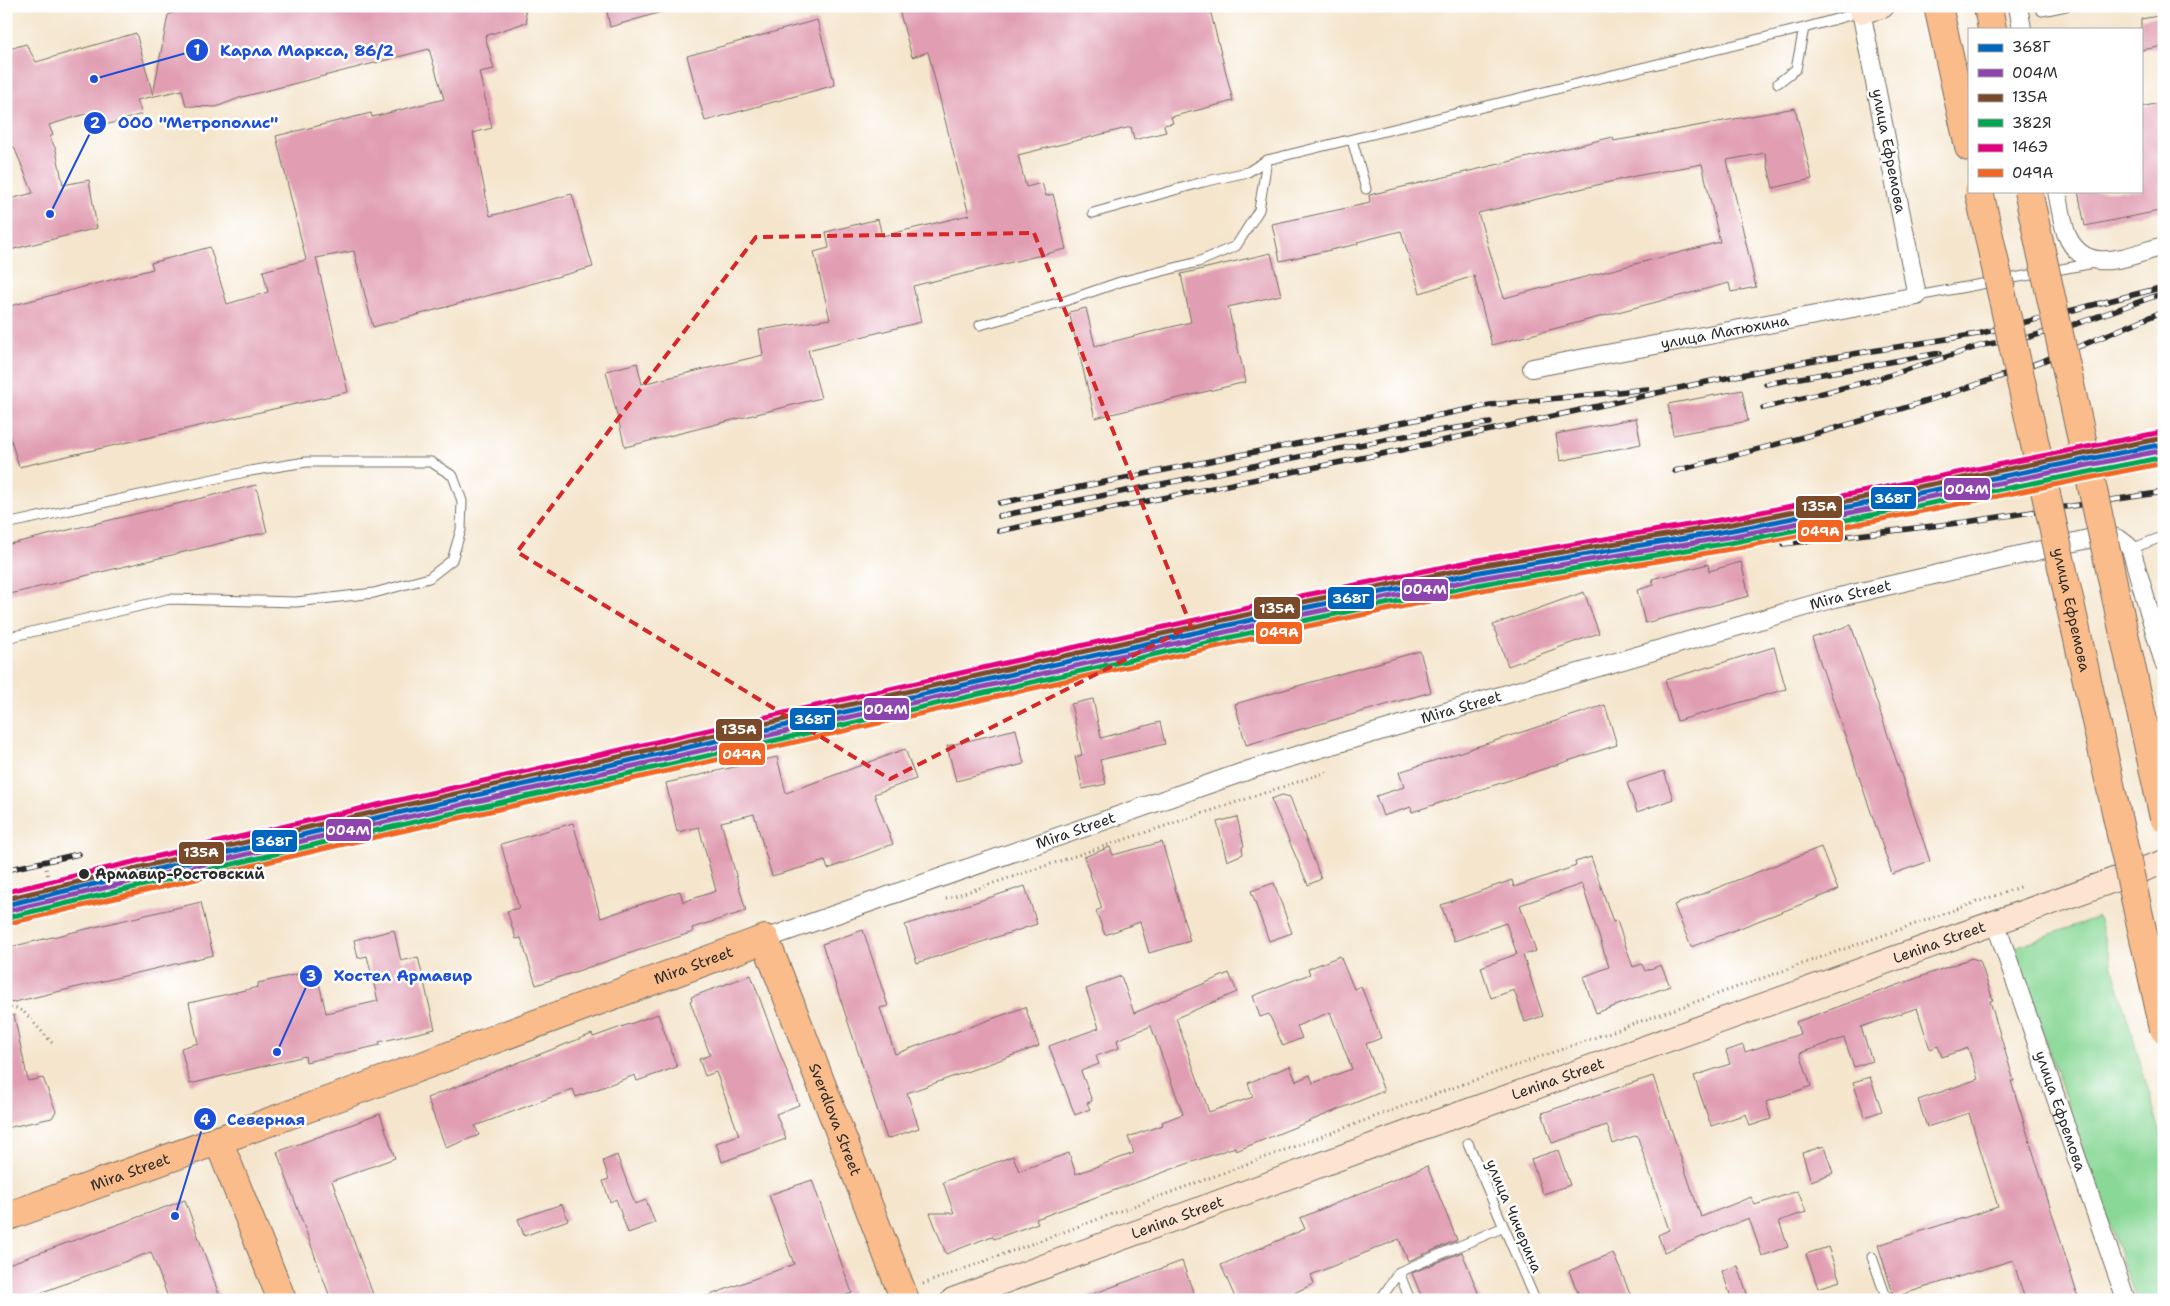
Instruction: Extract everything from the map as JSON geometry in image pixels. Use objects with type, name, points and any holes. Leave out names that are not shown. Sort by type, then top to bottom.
[{"type":"main road","points":[[1938,6],[1968,142]]},
{"type":"main road","points":[[1988,6],[1992,28]]},
{"type":"main road","name":"улица Ефремова","points":[[1978,192],[2164,1029]]},
{"type":"main road","points":[[2028,192],[2164,818]]},
{"type":"main road","name":"Mira Street","points":[[6,1217],[341,1096],[765,939]]},
{"type":"main road","name":"Sverdlova Street","points":[[765,939],[905,1300]]},
{"type":"main road","points":[[218,1140],[282,1300]]},
{"type":"street","points":[[2018,6],[2022,28]]},
{"type":"street","name":"улица Ефремова","points":[[1868,8],[1917,296]]},
{"type":"street","points":[[2057,192],[2066,232],[2072,244],[2082,256],[2101,262],[2164,246]]},
{"type":"street","name":"улица Матюхина","points":[[1532,368],[1917,296]]},
{"type":"street","name":"Mira Street","points":[[765,939],[1252,769],[1765,618],[1864,590],[2105,536],[2114,536],[2124,541],[2131,549]]},
{"type":"street","points":[[2131,549],[2164,663]]},
{"type":"street","name":"Lenina Street","points":[[953,1300],[1418,1129],[2164,862]]},
{"type":"street","name":"улица Ефремова","points":[[1995,922],[2126,1300]]},
{"type":"lane","points":[[2038,6],[2042,11],[2066,6]]},
{"type":"lane","points":[[1092,213],[1203,182],[1248,172],[1268,160],[1804,28],[1868,8]]},
{"type":"lane","points":[[1778,83],[1796,69],[1804,28]]},
{"type":"lane","points":[[1352,140],[1366,189]]},
{"type":"lane","points":[[980,325],[1065,301],[1120,282],[1198,262],[1236,246],[1259,210],[1268,160]]},
{"type":"lane","points":[[1917,296],[2101,262]]},
{"type":"lane","points":[[6,524],[250,471],[306,462],[431,462],[453,476],[462,501],[461,530],[452,560],[429,578],[374,594],[296,602],[169,599],[6,638]]},
{"type":"lane","points":[[2131,549],[2164,536]]},
{"type":"lane","name":"улица Чичерина","points":[[1468,1142],[1535,1300]]},
{"type":"lane","points":[[1380,1300],[1399,1272],[1504,1227]]},
{"type":"lane","points":[[1872,1257],[1887,1300]]},
{"type":"lane","points":[[1399,1272],[1410,1300]]},
{"type":"path","points":[[6,10],[20,6]]},
{"type":"path","points":[[46,869],[50,888]]},
{"type":"path","points":[[6,889],[48,879]]},
{"type":"path","points":[[6,1009],[14,1007],[24,1012],[54,1045]]},
{"type":"highlighted area","points":[[1034,233],[1191,626],[890,779],[517,552],[756,237]]},
{"type":"green space","points":[[2098,917],[2164,1145],[2164,1300],[2136,1300],[2013,948]]},
{"type":"building","points":[[195,6],[524,6],[527,22],[485,36],[494,69],[479,72],[492,128],[473,133],[490,216],[572,194],[593,267],[373,327],[354,251],[316,258],[348,392],[19,467],[6,423],[6,307],[153,269],[151,263],[210,247],[227,304],[268,292],[263,271],[306,260],[276,136],[371,113],[372,117],[444,99],[429,49],[242,97],[216,107],[186,106],[182,90],[137,100],[142,114],[96,128],[92,112],[49,125],[53,135],[50,137],[56,150],[63,185],[89,180],[97,228],[6,251],[6,200],[33,193],[14,147],[6,149],[6,50],[26,44],[36,62],[136,33],[153,95],[168,15]]},
{"type":"building","points":[[606,6],[664,6],[665,11],[610,27]]},
{"type":"building","points":[[898,6],[1209,6],[1233,101],[1171,117],[1173,123],[1164,125],[1166,132],[1134,140],[1131,127],[1018,155],[1026,187],[1042,183],[1046,196],[1053,194],[1066,249],[913,286],[921,322],[808,350],[821,398],[625,447],[606,371],[637,363],[642,384],[763,355],[759,330],[830,319],[814,252],[829,248],[826,232],[878,219],[882,236],[969,215],[928,52],[912,57]]},
{"type":"building","points":[[2164,15],[2164,46],[2142,50],[2141,19]]},
{"type":"building","points":[[817,20],[835,85],[705,121],[687,56]]},
{"type":"building","points":[[2164,102],[2164,210],[2085,226],[2078,192],[2142,192],[2142,107]]},
{"type":"building","points":[[1795,108],[1812,179],[1773,188],[1765,153],[1727,160],[1756,287],[1731,292],[1729,283],[1492,345],[1474,276],[1420,293],[1401,231],[1357,242],[1358,244],[1280,261],[1272,224],[1370,203],[1369,195],[1613,137],[1614,141]],"holes":[[[1702,164],[1720,242],[1504,298],[1478,213],[1635,176]]]},
{"type":"building","points":[[1271,253],[1281,295],[1228,307],[1246,382],[1095,418],[1069,312],[1086,308],[1095,346],[1191,322],[1181,274]]},
{"type":"building","points":[[1742,390],[1748,421],[1673,435],[1668,404]]},
{"type":"building","points":[[1636,418],[1641,444],[1560,461],[1556,434]]},
{"type":"building","points":[[256,485],[267,532],[6,595],[6,545]]},
{"type":"building","points":[[1741,562],[1749,596],[1645,623],[1637,590],[1654,585],[1652,579],[1708,564],[1709,571]]},
{"type":"building","points":[[1584,592],[1599,633],[1508,666],[1493,625]]},
{"type":"building","points":[[1851,625],[1930,861],[1892,874],[1812,638]]},
{"type":"building","points":[[1774,647],[1786,689],[1677,721],[1665,680]]},
{"type":"building","points":[[1420,651],[1431,692],[1246,745],[1235,704]]},
{"type":"building","points":[[1093,699],[1101,738],[1160,722],[1165,744],[1100,760],[1106,784],[1083,789],[1075,757],[1082,755],[1071,704]]},
{"type":"building","points":[[1605,705],[1617,745],[1412,812],[1411,807],[1383,816],[1376,796],[1404,787],[1399,772]]},
{"type":"building","points":[[1016,729],[1024,764],[956,781],[947,746]]},
{"type":"building","points":[[905,749],[916,779],[874,794],[893,844],[828,869],[825,861],[772,876],[754,814],[721,822],[746,911],[692,928],[693,932],[536,985],[521,938],[516,939],[507,911],[519,908],[501,844],[573,823],[601,918],[680,891],[683,902],[716,891],[699,827],[677,832],[666,783],[777,757],[786,793]]},
{"type":"building","points":[[1664,771],[1673,799],[1637,812],[1627,783]]},
{"type":"building","points":[[1282,795],[1290,797],[1321,879],[1308,885],[1271,799]]},
{"type":"building","points":[[1237,817],[1244,846],[1242,847],[1243,854],[1227,861],[1217,822]]},
{"type":"building","points":[[1162,842],[1190,941],[1149,953],[1140,922],[1105,935],[1096,911],[1102,908],[1084,857],[1110,847],[1113,855]]},
{"type":"building","points":[[1821,847],[1838,890],[1691,947],[1674,905]]},
{"type":"building","points":[[1591,857],[1613,922],[1617,921],[1633,967],[1642,964],[1645,971],[1661,965],[1670,986],[1596,1013],[1583,977],[1609,967],[1582,884],[1520,905],[1536,951],[1523,955],[1543,1016],[1525,1022],[1514,990],[1491,998],[1481,967],[1517,954],[1506,923],[1454,941],[1441,905],[1512,880],[1514,887],[1576,866],[1575,862]]},
{"type":"building","points":[[1274,883],[1292,933],[1269,941],[1251,891]]},
{"type":"building","points":[[1025,886],[1037,924],[917,963],[905,925]]},
{"type":"building","points":[[201,902],[213,955],[6,1004],[6,948]]},
{"type":"building","points":[[394,930],[401,961],[418,957],[435,1029],[379,1042],[380,1045],[306,1062],[305,1056],[190,1084],[181,1048],[198,1043],[189,1003],[258,987],[258,983],[316,970],[326,1013],[378,1001],[367,956],[358,958],[354,940]]},
{"type":"building","points":[[863,930],[888,1006],[880,1008],[895,1054],[1025,1007],[1039,1046],[907,1093],[919,1128],[887,1139],[822,944]]},
{"type":"building","points":[[1340,956],[1354,989],[1361,986],[1381,1038],[1366,1044],[1384,1091],[1236,1151],[1235,1147],[1178,1167],[1036,1219],[1038,1223],[994,1239],[992,1236],[946,1254],[930,1213],[954,1213],[943,1182],[1013,1156],[1019,1171],[1069,1153],[1076,1174],[1134,1153],[1128,1137],[1163,1125],[1162,1122],[1183,1114],[1151,1026],[1117,1040],[1119,1048],[1096,1056],[1099,1064],[1081,1071],[1092,1101],[1087,1103],[1090,1109],[1075,1115],[1049,1046],[1099,1028],[1086,989],[1121,976],[1134,1013],[1229,973],[1237,992],[1176,1018],[1209,1112],[1253,1097],[1248,1083],[1290,1066],[1296,1081],[1310,1075],[1313,1083],[1352,1069],[1330,1012],[1297,1026],[1302,1038],[1283,1046],[1269,1014],[1260,1017],[1253,996],[1310,974],[1308,969]]},
{"type":"building","points":[[1972,958],[1980,961],[1993,1000],[1990,1001],[2014,1081],[2011,1081],[2079,1300],[2025,1300],[2013,1260],[1894,1297],[1878,1245],[1998,1207],[1969,1113],[1927,1127],[1918,1100],[1978,1079],[1968,1048],[1942,1057],[1938,1046],[1930,1049],[1917,1008],[1861,1027],[1872,1061],[1854,1067],[1844,1038],[1800,1053],[1811,1086],[1766,1102],[1771,1119],[1750,1126],[1746,1114],[1711,1126],[1694,1076],[1730,1064],[1726,1051],[1743,1045],[1745,1052],[1800,1034],[1796,1022]]},
{"type":"building","points":[[751,975],[799,1105],[776,1114],[786,1139],[722,1162],[716,1143],[739,1135],[716,1072],[705,1076],[699,1059],[710,1055],[690,1001],[692,1000],[691,997]]},
{"type":"building","points":[[658,1014],[677,1067],[637,1081],[635,1075],[576,1097],[573,1089],[475,1126],[479,1135],[446,1148],[427,1098],[592,1034],[593,1037]]},
{"type":"building","points":[[14,1015],[28,1081],[43,1078],[56,1111],[52,1118],[6,1128],[6,1016]]},
{"type":"building","points":[[1653,1076],[1701,1217],[1751,1197],[1755,1205],[1798,1191],[1806,1212],[1779,1221],[1788,1247],[1762,1256],[1749,1218],[1664,1252],[1658,1235],[1669,1230],[1637,1135],[1613,1144],[1607,1125],[1552,1143],[1542,1113]]},
{"type":"building","points":[[1870,1077],[1882,1111],[1865,1117],[1853,1082]]},
{"type":"building","points":[[380,1114],[395,1158],[332,1181],[375,1300],[331,1300],[277,1152]]},
{"type":"building","points":[[1824,1146],[1833,1173],[1811,1181],[1802,1153]]},
{"type":"building","points":[[1558,1150],[1570,1185],[1543,1194],[1531,1159]]},
{"type":"building","points":[[617,1155],[635,1204],[646,1200],[655,1223],[628,1233],[616,1199],[610,1202],[603,1181],[609,1179],[603,1161]]},
{"type":"building","points":[[1427,1166],[1457,1240],[1408,1261],[1399,1239],[1311,1275],[1314,1284],[1278,1300],[1236,1300],[1221,1265],[1305,1229],[1300,1218]]},
{"type":"building","points":[[812,1180],[852,1293],[833,1300],[703,1300],[702,1298],[794,1264],[769,1195]]},
{"type":"building","points":[[185,1200],[221,1300],[169,1300],[151,1252],[21,1300],[6,1300],[6,1265]]},
{"type":"building","points":[[562,1204],[568,1220],[524,1236],[518,1219]]},
{"type":"building","points":[[1828,1247],[1840,1281],[1818,1288],[1806,1254]]},
{"type":"building","points":[[1462,1252],[1481,1300],[1423,1300],[1412,1273]]},
{"type":"building","points":[[1613,1253],[1633,1300],[1581,1300],[1569,1271]]},
{"type":"building","points":[[1182,1261],[1196,1300],[1082,1300],[1082,1298]]},
{"type":"building","points":[[1738,1266],[1749,1300],[1732,1300],[1722,1271]]},
{"type":"railway","points":[[999,531],[1401,450],[1809,361],[1978,334],[2164,287]]},
{"type":"railway","points":[[1763,408],[1878,379],[1983,345],[2029,337],[2076,324],[2164,293]]},
{"type":"railway","points":[[1675,471],[1753,451],[1946,395],[2052,357],[2164,311]]},
{"type":"railway","points":[[1766,384],[1940,353]]},
{"type":"railway","points":[[1000,503],[1490,405],[1647,389]]},
{"type":"railway","points":[[999,516],[1410,435],[1490,423]]},
{"type":"railway","points":[[1783,544],[1966,522],[2164,492]]},
{"type":"railway","points":[[6,870],[79,854]]},
{"type":"transit line","name":"146Э","points":[[6,892],[324,817],[1301,596],[1483,559],[1731,518],[2162,432]]},
{"type":"transit line","name":"135А","points":[[6,899],[326,823],[1303,602],[1484,565],[1732,524],[2163,438]]},
{"type":"transit line","name":"368Г","points":[[6,905],[327,829],[1304,608],[1485,571],[1733,530],[2164,444]]},
{"type":"transit line","name":"004М","points":[[7,911],[328,835],[1305,614],[1486,577],[1734,536],[2164,450]]},
{"type":"transit line","name":"382Я","points":[[9,917],[330,841],[1307,620],[1487,583],[1735,542],[2164,457]]},
{"type":"transit line","name":"049А","points":[[10,923],[331,847],[1308,626],[1488,589],[1737,548],[2164,463]]},
{"type":"place","name":"Карла Маркса, 86/2","points":[[94,79]]},
{"type":"place","name":"ООО \"Метрополис\"","points":[[50,214]]},
{"type":"place","name":"Армавир-Ростовский","points":[[84,874]]},
{"type":"place","name":"Хостел Армавир","points":[[277,1052]]},
{"type":"place","name":"Северная","points":[[175,1216]]}]
